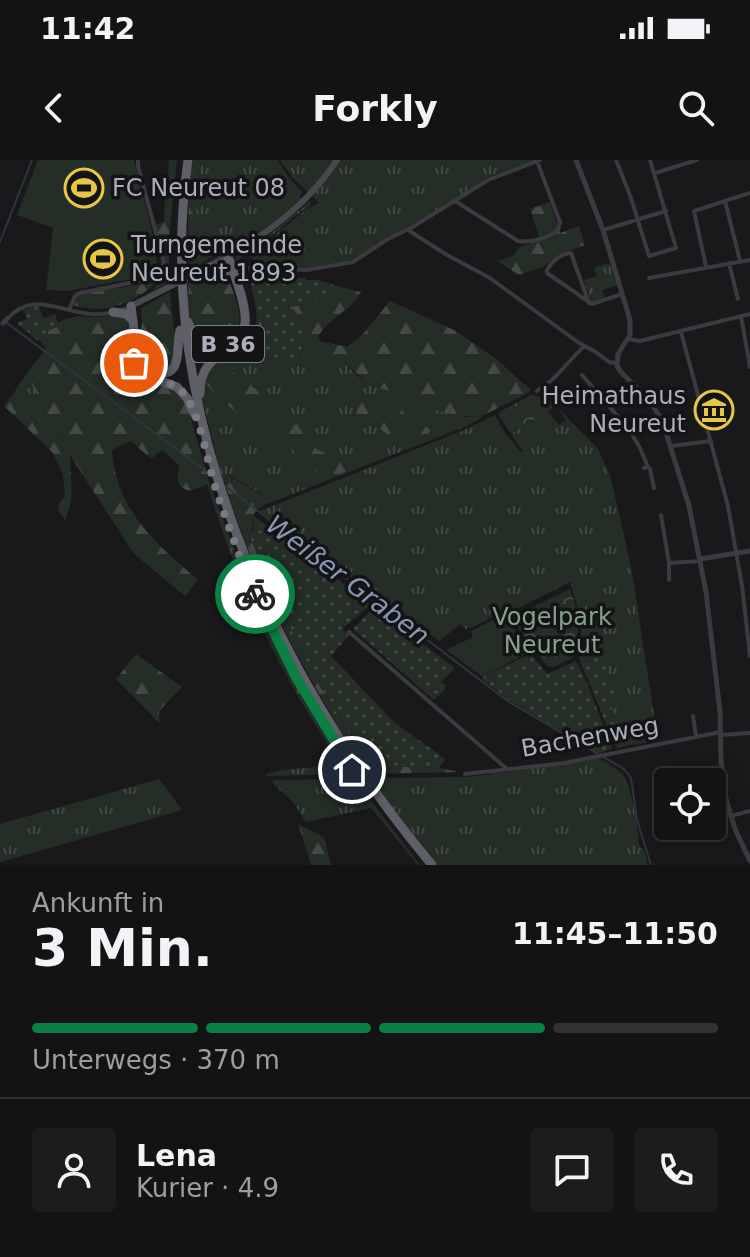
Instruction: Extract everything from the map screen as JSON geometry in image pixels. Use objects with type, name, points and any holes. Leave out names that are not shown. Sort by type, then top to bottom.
[{"type":"highway","name":"B 36","points":[[185,160],[183,295],[199,418]]},
{"type":"highway","name":"B 36","points":[[185,160],[178,200],[176,254],[180,330],[188,385],[236,546],[254,592],[329,735],[367,791],[425,865]]},
{"type":"highway","name":"B 36","points":[[183,295],[188,322],[196,338],[211,347],[227,345],[239,333],[243,321],[225,258]]},
{"type":"highway","points":[[199,418],[204,412],[200,388],[204,371],[213,359],[237,341],[244,327],[243,309],[225,258]]},
{"type":"highway","points":[[209,267],[227,271]]},
{"type":"highway","name":"B 36","points":[[134,305],[132,353],[136,366],[147,376],[177,387],[199,418]]},
{"type":"highway","points":[[134,305],[139,324],[136,356],[148,372],[162,373],[174,367],[179,354],[180,330]]},
{"type":"highway","points":[[113,312],[126,314],[133,320]]},
{"type":"highway","name":"B 36","points":[[216,480],[272,618],[303,678],[360,771],[432,865]]},
{"type":"main road","points":[[134,305],[266,234],[314,191],[337,160]]},
{"type":"street","points":[[69,310],[75,296],[80,293],[154,278],[162,271],[163,259],[138,160]]},
{"type":"street","points":[[576,160],[603,230],[631,324],[628,339],[616,363],[656,410],[686,494],[710,623],[723,778],[731,816],[750,861]]},
{"type":"street","points":[[616,160],[649,256],[676,248],[650,160]]},
{"type":"street","points":[[655,173],[697,160]]},
{"type":"street","points":[[249,268],[306,270],[350,263],[490,178],[538,161],[560,222],[553,234],[531,241],[518,241],[455,201]]},
{"type":"street","points":[[706,267],[694,213],[750,193]]},
{"type":"street","points":[[725,201],[740,262]]},
{"type":"street","points":[[603,230],[666,211]]},
{"type":"street","points":[[408,230],[490,278],[584,346],[609,362],[616,363]]},
{"type":"street","points":[[589,303],[571,253],[556,259],[546,272],[589,303],[622,294]]},
{"type":"street","points":[[649,278],[750,260]]},
{"type":"street","points":[[729,263],[738,299]]},
{"type":"street","points":[[3,323],[17,310],[34,304],[49,304],[90,314],[113,312],[134,305]]},
{"type":"street","points":[[628,339],[638,342],[750,314]]},
{"type":"street","points":[[741,316],[750,367]]},
{"type":"street","points":[[681,332],[727,501],[750,656]]},
{"type":"street","points":[[537,391],[584,346]]},
{"type":"street","points":[[582,375],[631,432],[646,468],[650,469],[654,488]]},
{"type":"street","points":[[609,405],[640,391]]},
{"type":"street","points":[[671,446],[711,441]]},
{"type":"street","points":[[661,515],[669,580]]},
{"type":"street","points":[[669,563],[750,551]]},
{"type":"street","points":[[349,632],[507,769]]},
{"type":"street","points":[[693,716],[696,736]]},
{"type":"street","name":"Bachenweg","points":[[465,774],[564,763],[696,736],[750,733]]},
{"type":"street","points":[[731,816],[750,811]]},
{"type":"green space","name":"FC Neureut 08","points":[[38,160],[134,160],[158,268],[148,276],[67,291],[46,290],[53,228],[17,215]]},
{"type":"green space","points":[[169,160],[177,160],[169,236],[169,282],[151,292],[162,275],[165,261],[156,225],[164,222]]},
{"type":"green space","points":[[193,160],[201,160],[196,212],[197,263],[240,239],[244,244],[240,246],[236,242],[187,272],[189,190]]},
{"type":"green space","points":[[201,160],[277,160],[302,192],[301,200],[284,216],[244,245],[192,273],[233,246],[241,245],[240,239],[197,263],[196,212]]},
{"type":"green space","points":[[280,160],[535,160],[487,178],[353,260],[306,268],[266,268],[249,256],[307,209],[319,203],[293,178]]},
{"type":"green space","points":[[310,201],[310,206],[237,262],[250,317],[240,348],[246,347],[298,366],[310,362],[326,365],[345,363],[372,385],[402,394],[418,405],[482,418],[267,504],[264,496],[229,475],[225,483],[223,481],[202,399],[203,378],[245,327],[232,261]]},
{"type":"green space","points":[[550,202],[560,233],[579,226],[585,245],[519,275],[497,261],[513,256],[520,247],[540,240],[530,209]]},
{"type":"green space","points":[[609,263],[617,285],[602,290],[604,298],[593,302],[584,280],[597,276],[594,268]]},
{"type":"green space","points":[[217,270],[226,275],[239,312],[236,334],[224,343],[208,341],[201,336],[195,330],[189,312],[188,283]]},
{"type":"green space","points":[[250,275],[305,278],[340,287],[334,299],[325,296],[292,307],[300,321],[302,335],[298,366],[246,347],[256,320]]},
{"type":"green space","points":[[157,279],[139,296],[118,305],[96,309],[73,305],[79,294],[149,283]]},
{"type":"green space","points":[[340,287],[361,292],[322,330],[318,337],[320,341],[347,347],[363,334],[390,301],[456,331],[496,359],[531,390],[484,415],[462,416],[421,406],[399,393],[372,386],[345,363],[326,365],[310,362],[298,366],[303,349],[292,307],[325,296],[333,299]]},
{"type":"green space","points":[[170,292],[176,349],[173,363],[165,370],[148,369],[139,358],[141,308]]},
{"type":"green space","points":[[38,304],[43,318],[55,314],[59,326],[38,341],[17,323],[27,319],[23,310]]},
{"type":"green space","points":[[122,315],[130,321],[131,364],[176,389],[188,408],[209,481],[187,490],[179,483],[180,466],[162,450],[151,459],[131,441],[112,450],[115,471],[129,508],[153,539],[198,580],[185,596],[134,554],[70,455],[71,495],[65,520],[58,508],[65,496],[63,474],[52,452],[4,406],[13,394],[36,423],[62,441],[44,412],[27,373],[46,348],[37,337],[63,320],[77,316]]},
{"type":"green space","points":[[27,373],[44,412],[63,443],[36,423],[13,394]]},
{"type":"green space","points":[[233,373],[248,380],[253,388],[268,393],[268,399],[260,405],[254,421],[235,411],[207,385],[210,378],[220,381]]},
{"type":"green space","points":[[531,395],[545,397],[556,406],[511,434],[499,412]]},
{"type":"green space","points":[[371,398],[399,405],[406,415],[430,430],[427,437],[412,442],[387,434],[374,422],[360,417],[357,405]]},
{"type":"green space","points":[[557,407],[598,449],[610,475],[631,566],[658,741],[630,745],[612,711],[600,654],[581,663],[582,621],[570,582],[507,614],[504,611],[465,629],[461,624],[439,641],[260,511],[495,415],[522,453],[511,434],[548,411],[559,425],[566,420]]},
{"type":"green space","points":[[272,416],[285,429],[303,422],[307,424],[303,436],[310,435],[314,447],[347,465],[348,471],[300,486],[298,480],[311,473],[317,475],[317,471],[292,449],[259,429],[261,419]]},
{"type":"green space","points":[[227,475],[264,496],[267,504],[256,510],[249,535],[318,683],[370,766],[439,768],[459,772],[368,774],[329,711],[277,615],[234,510],[225,483]]},
{"type":"green space","points":[[209,481],[242,572],[290,674],[356,781],[420,865],[371,808],[306,822],[293,802],[272,780],[351,779],[350,774],[267,776],[282,770],[340,765],[277,658],[254,610],[224,535],[207,484]]},
{"type":"green space","points":[[229,496],[255,570],[290,643],[329,713],[371,778],[468,777],[598,757],[627,781],[639,845],[644,850],[648,865],[438,865],[383,798],[334,726],[292,649],[273,610],[247,553]]},
{"type":"green space","points":[[254,516],[371,605],[342,629],[349,635],[331,656],[394,722],[445,759],[439,768],[370,766],[318,683],[290,627],[249,535],[254,529]]},
{"type":"green space","name":"Vogelpark Neureut","points":[[570,589],[579,618],[576,653],[554,667],[547,666],[510,618]]},
{"type":"green space","points":[[374,607],[455,668],[441,682],[446,688],[434,700],[353,629]]},
{"type":"green space","points":[[503,615],[530,652],[482,676],[446,650],[473,637],[471,631]]},
{"type":"green space","points":[[136,654],[182,687],[159,711],[160,724],[116,679]]},
{"type":"green space","points":[[531,654],[547,674],[576,661],[612,749],[599,753],[510,701],[482,679]]},
{"type":"green space","points":[[600,654],[614,686],[615,702],[610,703],[630,745],[616,748],[581,663]]},
{"type":"green space","points":[[159,779],[182,810],[0,862],[0,824]]},
{"type":"green space","points":[[298,824],[324,837],[331,865],[311,865]]},
{"type":"waterway","points":[[0,242],[32,160]]},
{"type":"waterway","name":"Weißer Graben","points":[[7,323],[214,477]]},
{"type":"waterway","name":"Weißer Graben","points":[[225,486],[509,702],[624,769],[631,778],[637,820],[651,865]]},
{"type":"way so far","points":[[134,363],[147,376],[177,387],[187,398],[195,415],[225,518],[255,594]]},
{"type":"place","name":"FC Neureut 08","points":[[84,188]]},
{"type":"place","name":"Turngemeinde Neureut 1893","points":[[103,259]]},
{"type":"place","name":"Heimathaus Neureut","points":[[714,410]]},
{"type":"route","points":[[255,594],[296,677],[352,770]]}]
